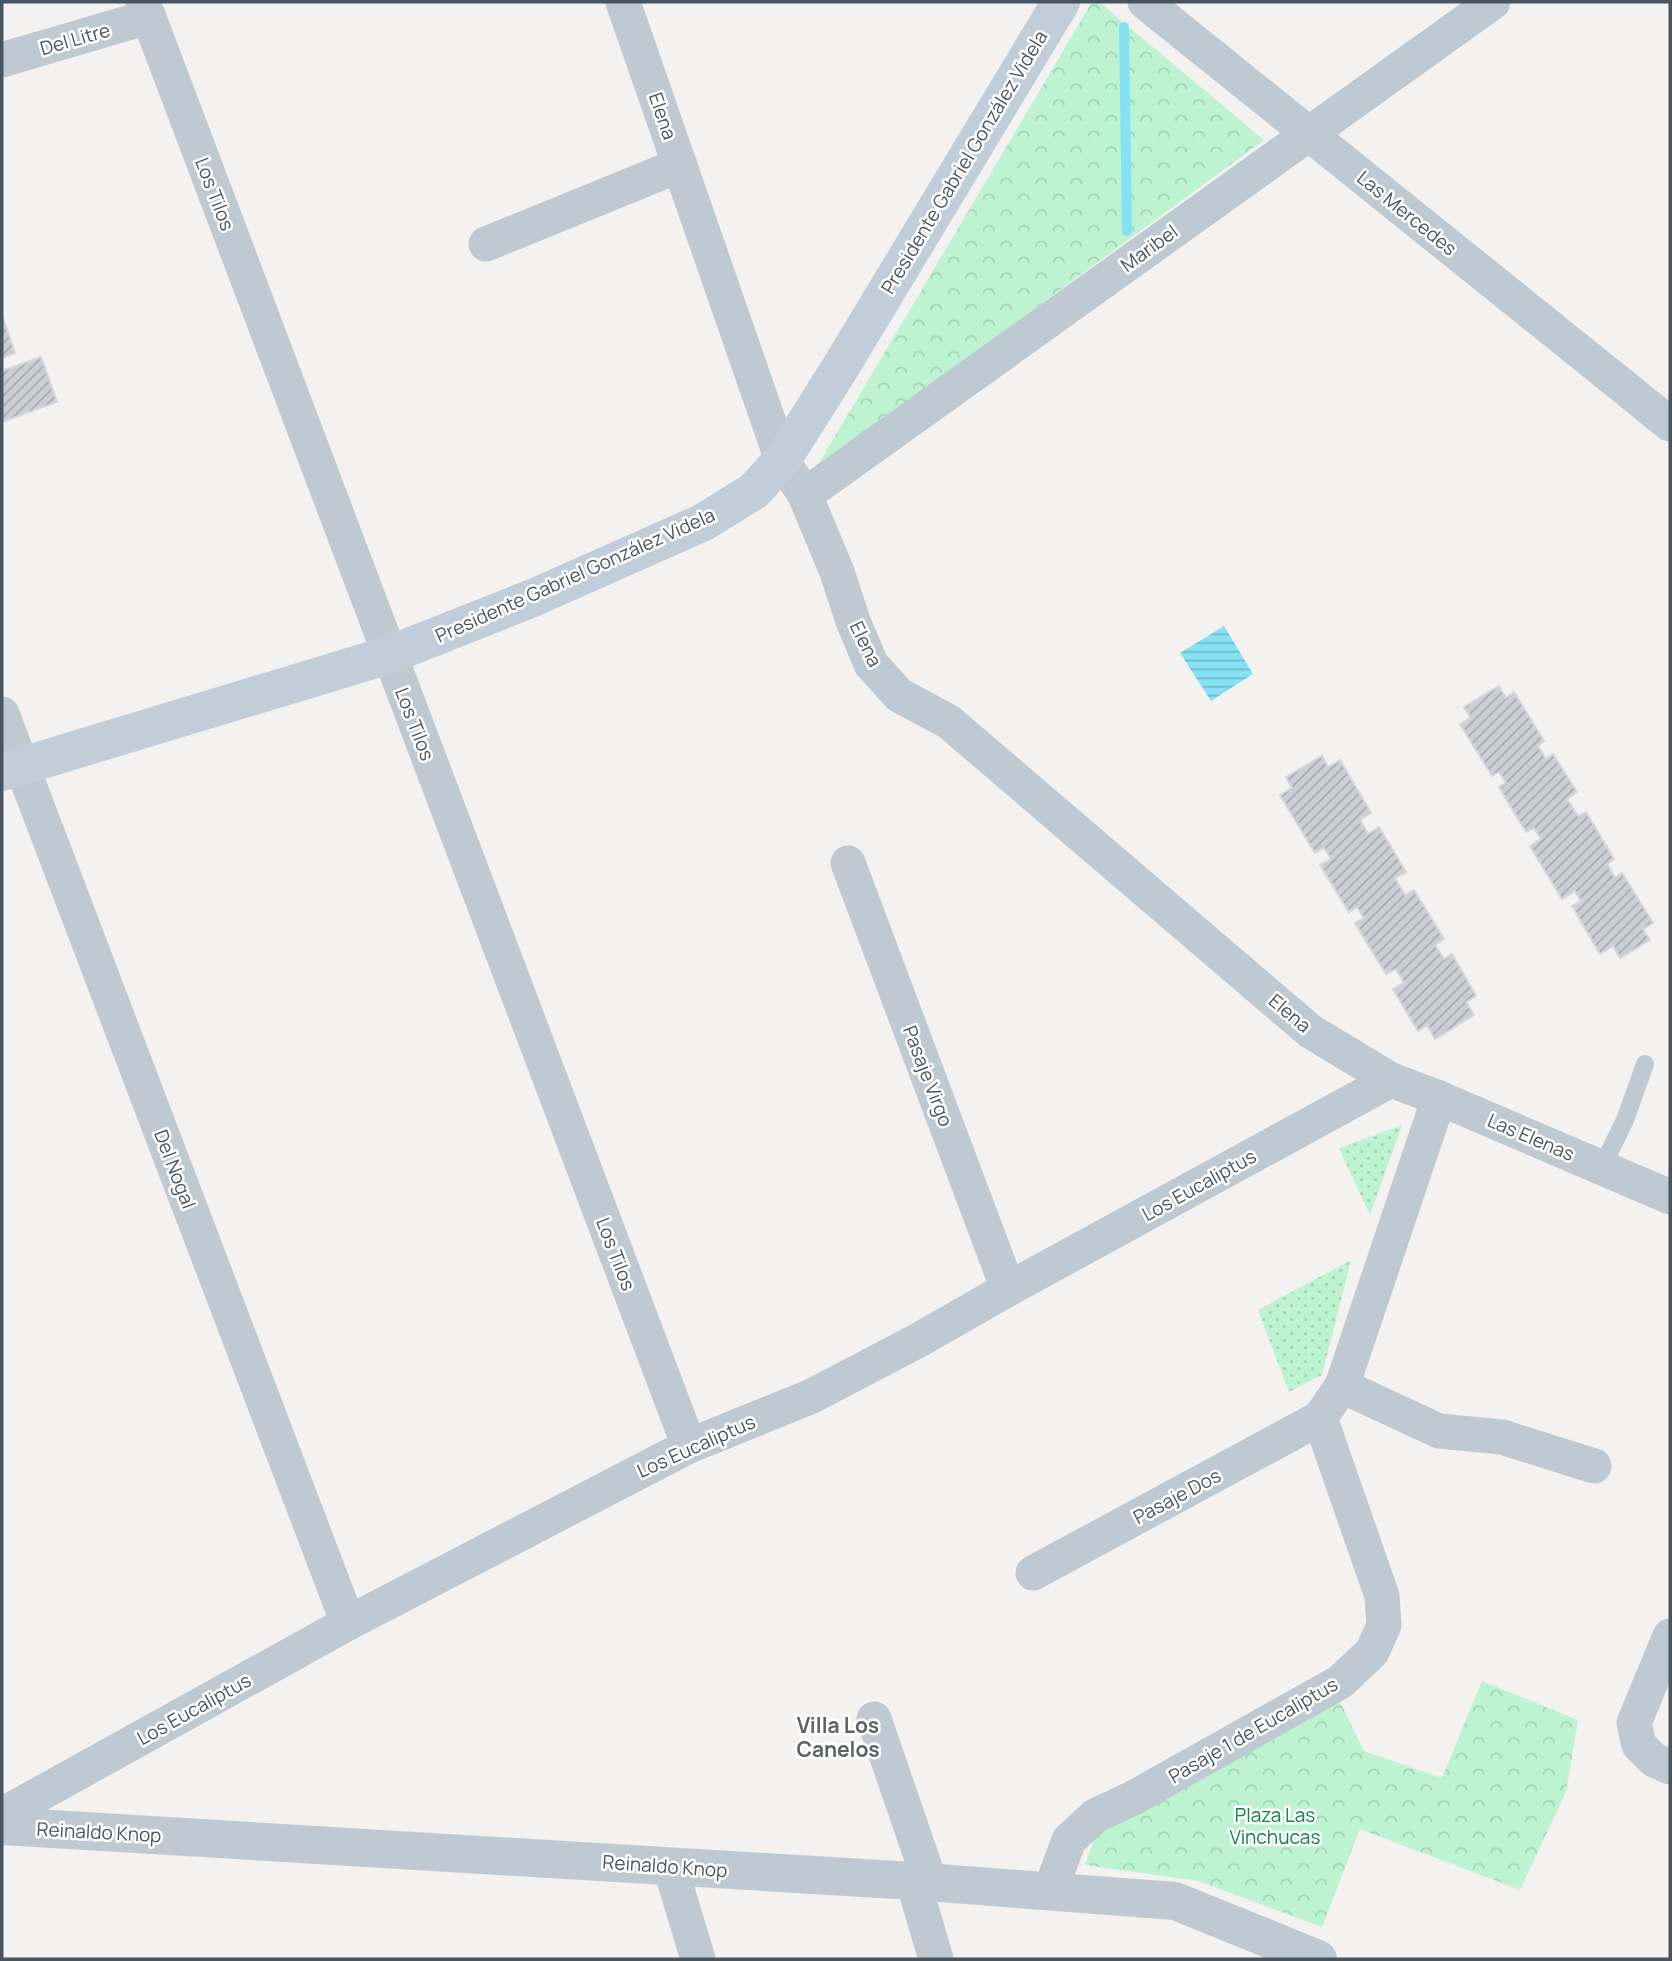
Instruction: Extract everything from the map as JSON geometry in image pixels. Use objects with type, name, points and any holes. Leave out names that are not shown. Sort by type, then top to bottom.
[{"type":"main road","name":"Presidente Gabriel González Videla","points":[[11,769],[389,655],[535,597],[702,523],[754,491],[782,460],[840,368],[1061,2]]},
{"type":"street","name":"Elena","points":[[623,2],[782,460],[805,495],[871,664],[899,695],[950,722],[1310,1031],[1391,1080]]},
{"type":"street","name":"Las Mercedes","points":[[1145,2],[1670,424]]},
{"type":"street","name":"Maribel","points":[[805,495],[1493,2]]},
{"type":"street","name":"Del Litre","points":[[2,60],[145,9]]},
{"type":"street","name":"Los Tilos","points":[[145,9],[689,1446]]},
{"type":"street","points":[[486,244],[680,165]]},
{"type":"street","name":"Del Nogal","points":[[2,714],[11,769],[348,1623]]},
{"type":"street","name":"Pasaje Virgo","points":[[848,863],[1008,1289]]},
{"type":"street","name":"Las Elenas","points":[[1391,1080],[1670,1197]]},
{"type":"street","name":"Los Eucaliptus","points":[[2,1815],[348,1623],[689,1446],[812,1396],[917,1341],[1391,1080]]},
{"type":"street","points":[[1320,1418],[1342,1387],[1439,1098]]},
{"type":"street","points":[[1342,1387],[1439,1431],[1502,1437],[1594,1466]]},
{"type":"street","name":"Pasaje Dos","points":[[1033,1573],[1320,1418]]},
{"type":"street","name":"Pasaje 1 de Eucaliptus","points":[[1049,1891],[1069,1840],[1094,1816],[1135,1797],[1340,1682],[1372,1651],[1384,1625],[1382,1596],[1320,1418]]},
{"type":"street","points":[[1670,1636],[1634,1723],[1639,1745],[1654,1760],[1670,1767]]},
{"type":"street","points":[[874,1719],[921,1882],[936,1959]]},
{"type":"street","name":"Reinaldo Knop","points":[[2,1826],[921,1882],[1175,1902],[1258,1946],[1318,1959]]},
{"type":"street","points":[[670,1866],[698,1959]]},
{"type":"lane","points":[[1602,1167],[1625,1120],[1645,1064]]},
{"type":"green space","points":[[1092,2],[1099,2],[1264,140],[815,470]]},
{"type":"green space","points":[[1402,1125],[1370,1215],[1339,1148]]},
{"type":"green space","points":[[1351,1260],[1322,1375],[1289,1392],[1258,1310]]},
{"type":"green space","name":"Plaza Las Vinchucas","points":[[1482,1681],[1578,1720],[1566,1792],[1520,1890],[1360,1829],[1322,1927],[1198,1881],[1085,1865],[1098,1828],[1340,1702],[1364,1751],[1442,1778]]},
{"type":"water","points":[[1224,626],[1253,674],[1211,701],[1180,653]]},
{"type":"building","points":[[2,315],[15,353],[2,358]]},
{"type":"building","points":[[41,357],[57,402],[2,422],[2,371]]},
{"type":"building","points":[[1499,686],[1506,698],[1514,692],[1544,741],[1538,746],[1546,759],[1553,754],[1577,792],[1567,799],[1578,816],[1586,812],[1614,859],[1607,864],[1615,878],[1622,873],[1653,923],[1643,929],[1650,940],[1620,958],[1613,946],[1600,954],[1572,906],[1581,901],[1575,891],[1562,899],[1530,846],[1541,839],[1534,828],[1526,832],[1499,787],[1506,783],[1499,772],[1492,776],[1460,724],[1471,718],[1464,707]]},
{"type":"building","points":[[1322,756],[1328,767],[1340,760],[1371,813],[1360,820],[1368,834],[1379,827],[1406,872],[1395,878],[1405,895],[1414,890],[1444,939],[1435,945],[1444,959],[1452,954],[1476,996],[1466,1002],[1474,1015],[1435,1039],[1427,1025],[1418,1031],[1393,989],[1404,983],[1396,969],[1386,974],[1355,923],[1364,918],[1357,907],[1349,912],[1320,865],[1331,859],[1324,848],[1315,853],[1280,795],[1292,788],[1286,777]]},
{"type":"waterway","points":[[1124,27],[1127,231]]},
{"type":"district","name":"Villa Los Canelos","points":[[838,1737]]}]
